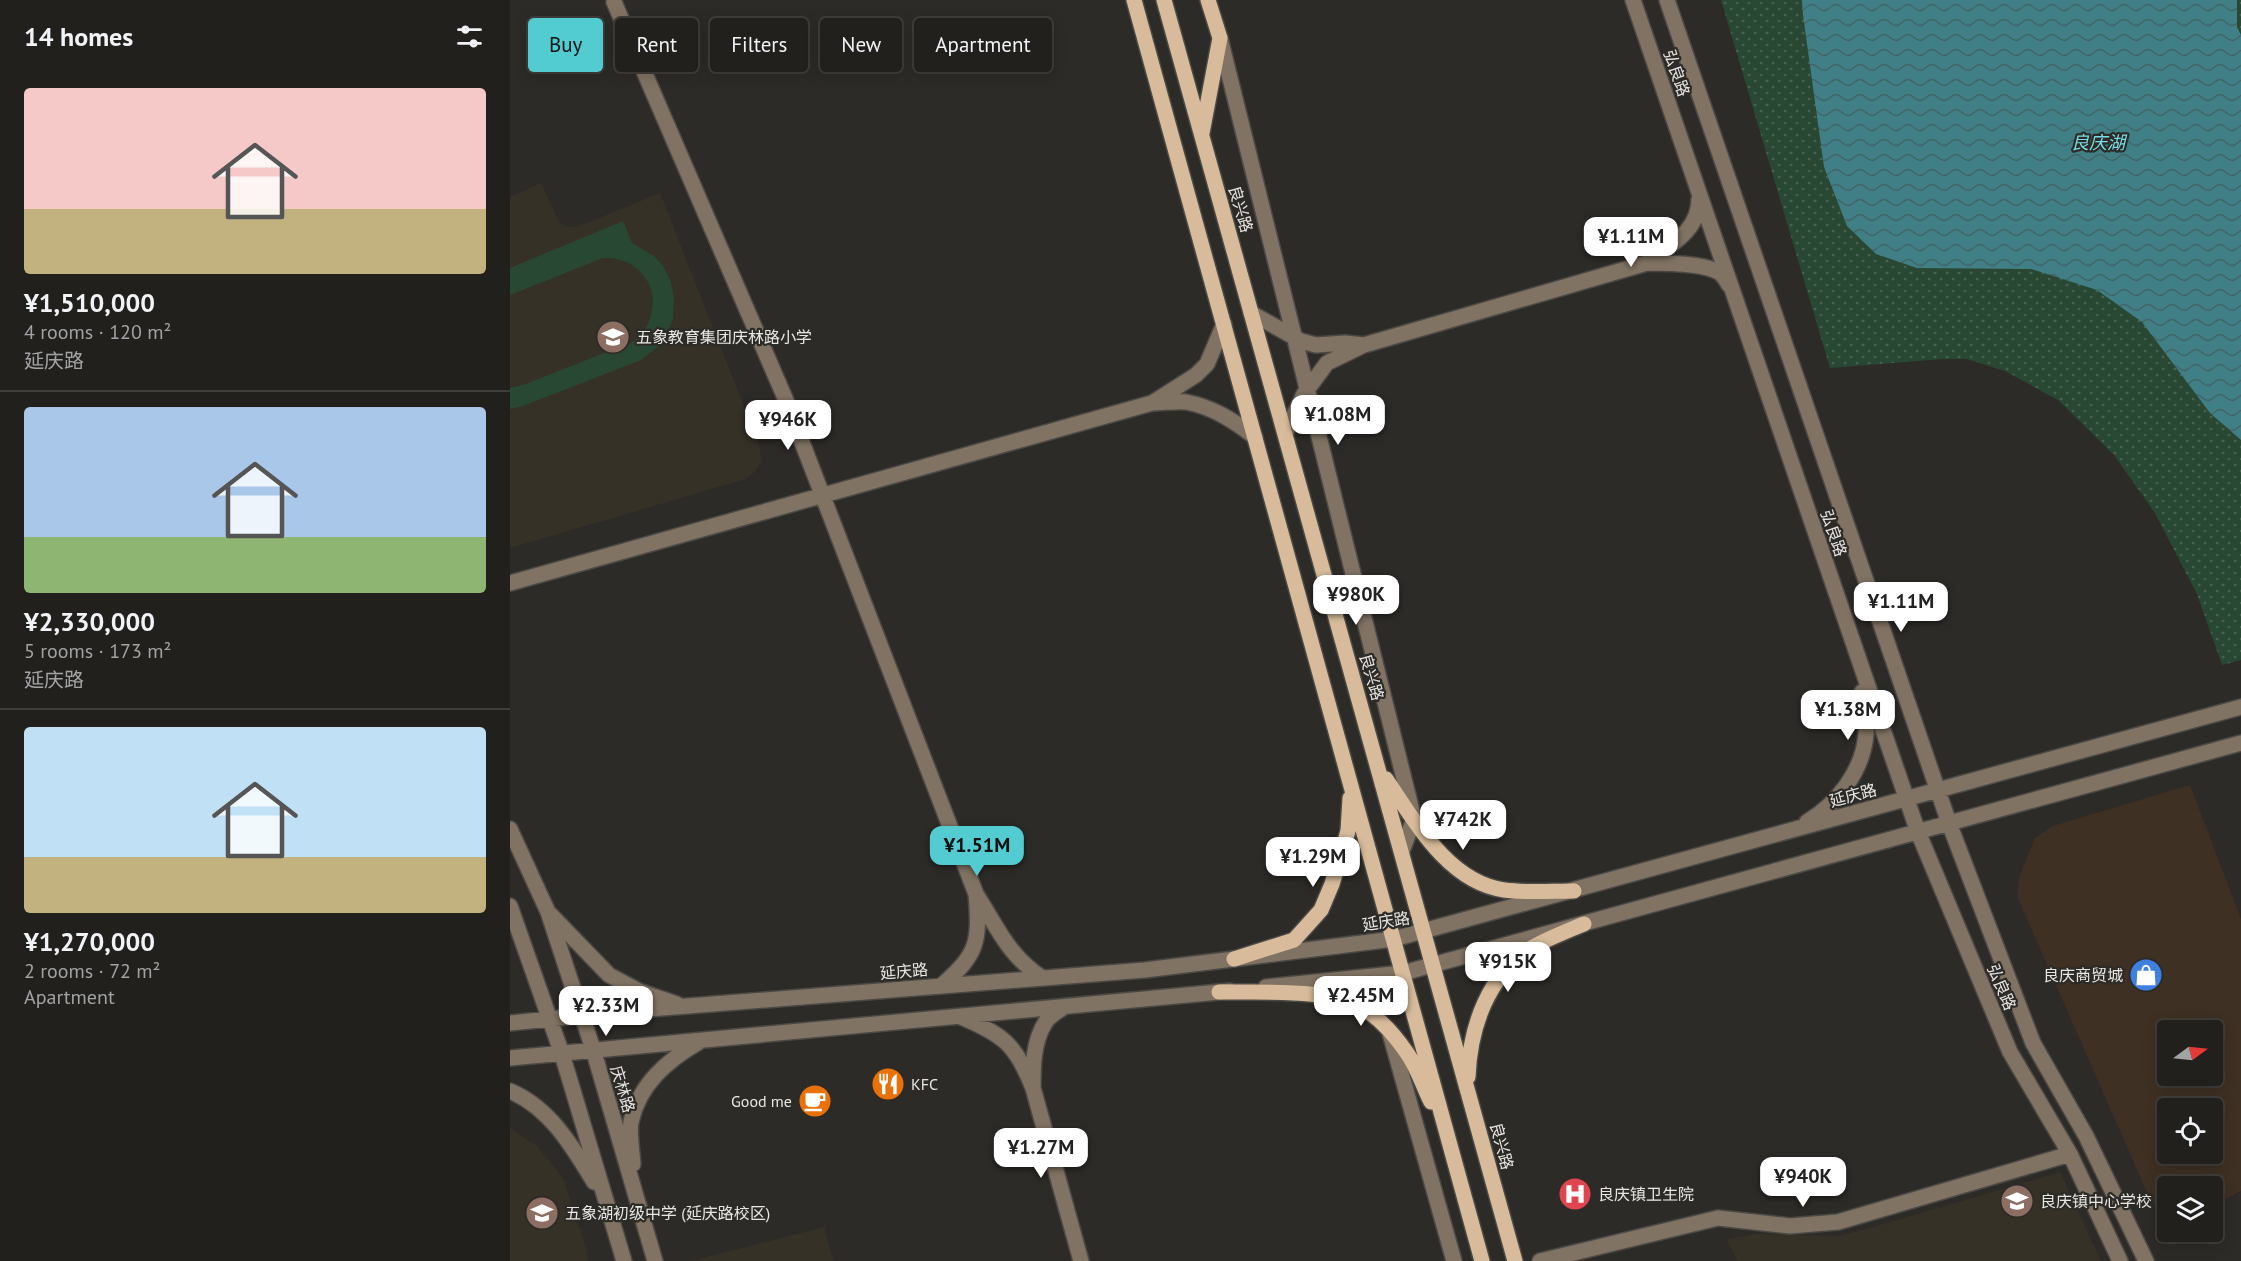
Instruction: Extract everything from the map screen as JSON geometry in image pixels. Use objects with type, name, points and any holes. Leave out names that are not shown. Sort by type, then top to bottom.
[{"type":"main road","points":[[1134,0],[1482,1261]]},
{"type":"main road","name":"良兴路","points":[[1164,0],[1515,1261]]},
{"type":"main road","points":[[1202,136],[1220,38],[1208,0]]},
{"type":"main road","points":[[1378,767],[1433,845],[1458,870],[1479,882],[1503,890],[1574,891]]},
{"type":"main road","points":[[1234,959],[1294,940],[1321,910],[1336,874],[1348,831],[1352,786]]},
{"type":"main road","points":[[1467,1089],[1469,1058],[1476,1027],[1488,993],[1506,968],[1533,947],[1584,924]]},
{"type":"main road","points":[[1219,992],[1321,995],[1348,1001],[1368,1011],[1389,1030],[1408,1054],[1450,1145]]},
{"type":"street","name":"弘良路","points":[[1633,0],[1918,832],[2010,1052],[2070,1154],[2120,1261]]},
{"type":"street","name":"弘良路","points":[[1667,0],[1949,823],[2033,1043],[2086,1136],[2146,1261]]},
{"type":"street","points":[[613,1],[785,398],[976,894],[1010,951],[1024,966],[1042,978]]},
{"type":"street","points":[[1220,38],[1414,819],[1402,851]]},
{"type":"street","points":[[1647,263],[1689,230],[1699,210],[1699,193]]},
{"type":"street","points":[[1285,434],[1307,390],[1327,363],[1364,345],[1647,263],[1683,264],[1708,269],[1721,273],[1732,289]]},
{"type":"street","points":[[1251,313],[1294,337],[1316,345],[1345,343],[1364,345]]},
{"type":"street","points":[[1152,403],[1196,375],[1207,364],[1224,324]]},
{"type":"street","points":[[510,583],[1152,403],[1185,402],[1202,407],[1231,418],[1255,437]]},
{"type":"street","points":[[1794,830],[1820,814],[1838,797],[1861,756],[1866,735],[1866,713],[1852,639]]},
{"type":"street","name":"延庆路","points":[[510,1023],[682,1006],[1145,970],[1394,939],[2241,707]]},
{"type":"street","points":[[510,1058],[1403,973],[2241,743]]},
{"type":"street","name":"庆林路","points":[[510,829],[548,912],[593,1049],[655,1261]]},
{"type":"street","points":[[940,986],[968,960],[975,945],[978,930],[976,894]]},
{"type":"street","points":[[548,912],[609,975],[639,991],[682,1006]]},
{"type":"street","points":[[511,916],[562,1054],[624,1261]]},
{"type":"street","points":[[1032,1089],[1034,1056],[1038,1038],[1046,1021],[1064,1007]]},
{"type":"street","points":[[959,1016],[990,1029],[1009,1044],[1024,1066],[1081,1261]]},
{"type":"street","points":[[1389,1030],[1454,1261]]},
{"type":"street","points":[[634,1188],[631,1123],[639,1099],[657,1071],[677,1055],[704,1040]]},
{"type":"street","points":[[510,1091],[522,1096],[550,1119],[571,1145],[606,1200]]},
{"type":"street","points":[[1540,1261],[1718,1218],[1790,1226],[1838,1222],[2070,1154]]},
{"type":"shaded area","name":"五象教育集团庆林路小学","points":[[541,183],[558,220],[564,226],[571,227],[577,227],[660,193],[760,447],[761,460],[756,471],[746,479],[510,548],[510,197]]},
{"type":"shaded area","name":"良庆商贸城","points":[[2190,785],[2241,919],[2241,1191],[2223,1201],[2223,1176],[2157,1176],[2157,1208],[2145,1188],[2017,896],[2019,878],[2035,838],[2053,826]]},
{"type":"shaded area","name":"五象湖初级中学 (延庆路校区)","points":[[510,1128],[537,1146],[563,1178],[586,1248],[588,1261],[510,1261]]},
{"type":"shaded area","name":"良庆镇中心学校","points":[[2060,1172],[2101,1261],[1738,1261],[1726,1239],[1757,1234],[1837,1236]]},
{"type":"shaded area","points":[[824,1227],[833,1261],[694,1261],[694,1260]]},
{"type":"green space","name":"良庆湖","points":[[1721,0],[2241,0],[2241,660],[2222,665],[2197,594],[2155,513],[2114,455],[2058,400],[2005,371],[1967,359],[1830,368]]},
{"type":"green space","points":[[623,221],[632,243],[654,256],[663,266],[671,281],[674,299],[673,319],[660,345],[641,360],[510,409],[510,388],[626,345],[643,332],[652,310],[650,286],[638,269],[622,260],[603,258],[510,295],[510,268]]},
{"type":"water","name":"良庆湖","points":[[1802,0],[2237,0],[2237,27],[2241,35],[2241,440],[2210,413],[2142,322],[2097,290],[2031,269],[1917,268],[1876,254],[1847,226],[1824,167]]},
{"type":"place","name":"五象教育集团庆林路小学","points":[[613,337]]},
{"type":"place","name":"良庆商贸城","points":[[2146,975]]},
{"type":"place","name":"KFC","points":[[888,1084]]},
{"type":"place","name":"Good me","points":[[815,1101]]},
{"type":"place","name":"良庆镇卫生院","points":[[1575,1194]]},
{"type":"place","name":"良庆镇中心学校","points":[[2017,1201]]},
{"type":"place","name":"五象湖初级中学 (延庆路校区)","points":[[542,1213]]}]
